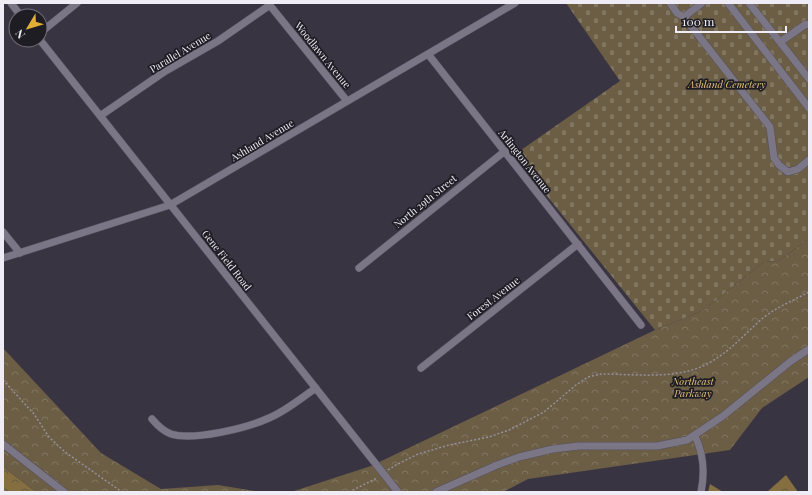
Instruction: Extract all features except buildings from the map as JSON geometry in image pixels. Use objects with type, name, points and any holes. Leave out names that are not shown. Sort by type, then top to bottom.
[{"type":"street","points":[[48,27],[77,3]]},
{"type":"street","name":"Ashland Avenue","points":[[3,258],[170,206],[515,3]]},
{"type":"street","points":[[670,3],[677,13],[684,17],[770,127],[774,158],[779,165],[788,172],[798,169],[809,160]]},
{"type":"street","points":[[684,17],[702,3]]},
{"type":"street","points":[[728,3],[809,108]]},
{"type":"street","points":[[749,3],[809,79]]},
{"type":"street","name":"Woodlawn Avenue","points":[[269,4],[347,101]]},
{"type":"street","name":"Parallel Avenue","points":[[100,116],[164,72],[218,41],[269,4]]},
{"type":"street","points":[[780,42],[806,24],[809,25]]},
{"type":"street","name":"Gene Field Road","points":[[46,48],[170,206],[397,490]]},
{"type":"street","name":"Arlington Avenue","points":[[428,54],[641,325]]},
{"type":"street","name":"North 29th Street","points":[[359,268],[505,151]]},
{"type":"street","points":[[3,232],[20,253]]},
{"type":"street","name":"Forest Avenue","points":[[421,368],[578,244]]},
{"type":"street","points":[[436,492],[497,464],[546,451],[579,446],[658,446],[687,440],[723,416],[791,361],[809,349]]},
{"type":"street","points":[[152,419],[162,429],[171,434],[196,435],[227,431],[270,418],[316,388]]},
{"type":"street","points":[[695,436],[701,449],[704,466],[700,492]]},
{"type":"street","points":[[3,444],[64,492]]},
{"type":"path","points":[[348,492],[376,479],[396,464],[418,454],[449,445],[489,437],[509,430],[544,412],[576,385],[588,377],[601,374],[680,373],[699,368],[728,352],[764,317],[788,302],[809,292]]},
{"type":"path","points":[[3,380],[34,414],[49,437],[64,452],[122,492]]},
{"type":"green space","name":"Ashland Cemetery","points":[[566,3],[809,3],[809,239],[778,261],[764,262],[702,311],[655,330],[514,155],[620,81]]},
{"type":"green space","name":"Northeast Parkway","points":[[809,239],[809,377],[762,408],[730,450],[528,479],[503,492],[291,492],[371,466],[655,330],[702,311],[764,262],[778,261]]},
{"type":"green space","points":[[3,348],[101,453],[161,489],[218,485],[261,492],[36,492],[3,467]]},
{"type":"green space","points":[[3,467],[36,492],[3,492]]},
{"type":"green space","points":[[786,475],[798,492],[767,492]]},
{"type":"green space","points":[[710,484],[723,492],[708,492]]}]
